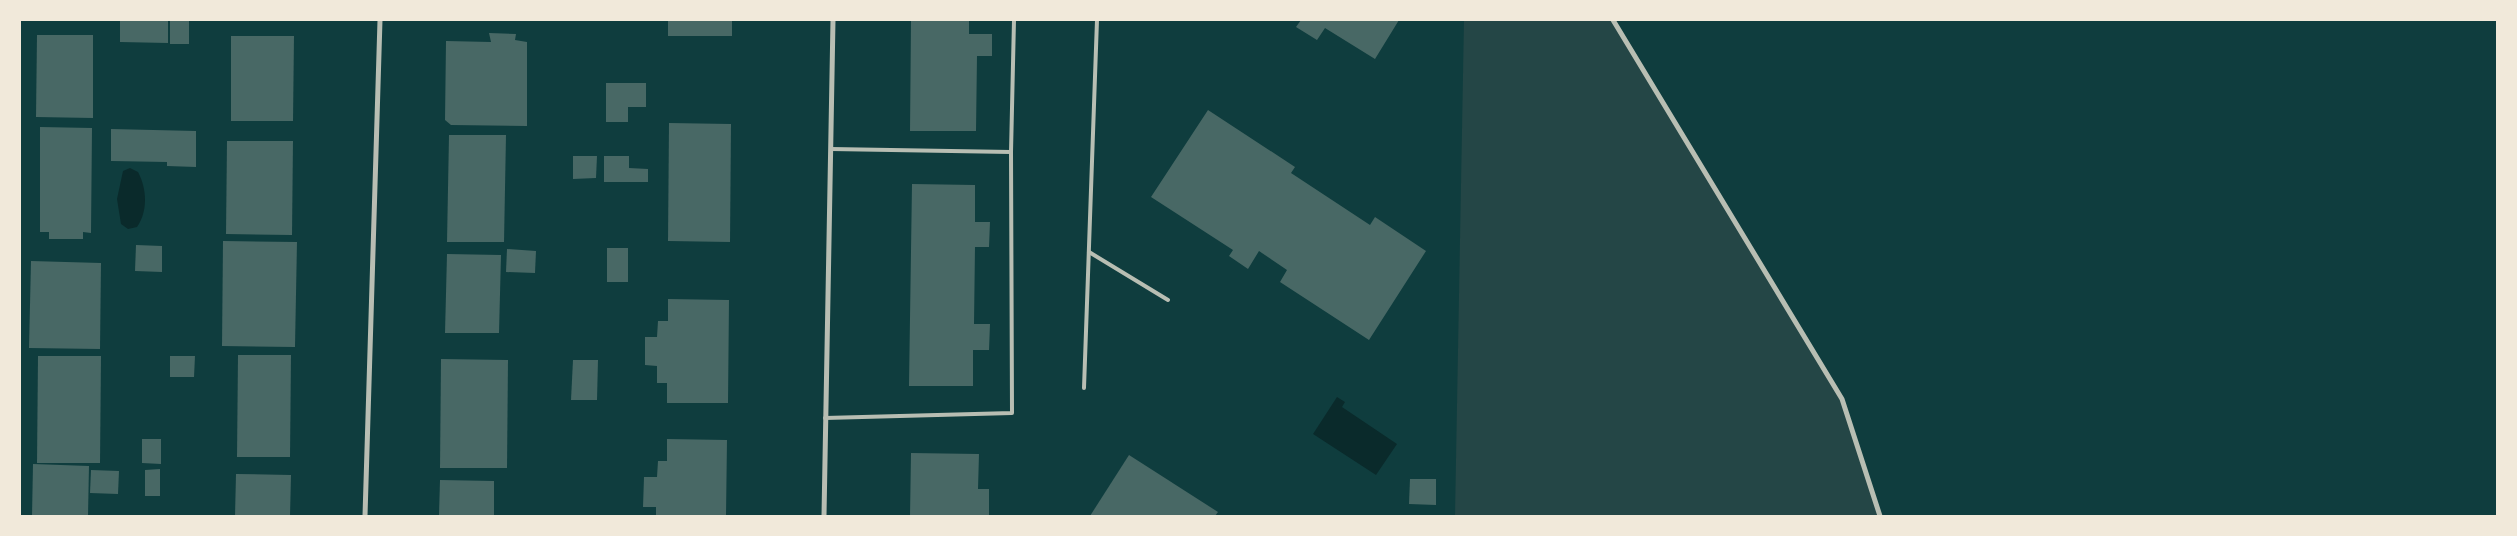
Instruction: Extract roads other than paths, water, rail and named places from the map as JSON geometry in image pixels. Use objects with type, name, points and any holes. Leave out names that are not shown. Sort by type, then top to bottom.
[{"type":"street","points":[[365,516],[380,20]]},
{"type":"street","points":[[824,516],[833,20]]},
{"type":"street","points":[[1613,20],[1842,399],[1880,516]]},
{"type":"lane","points":[[826,418],[1012,413],[1014,20]]},
{"type":"lane","points":[[1084,388],[1097,20]]},
{"type":"lane","points":[[831,149],[1012,152]]},
{"type":"lane","points":[[1089,252],[1168,300]]}]
